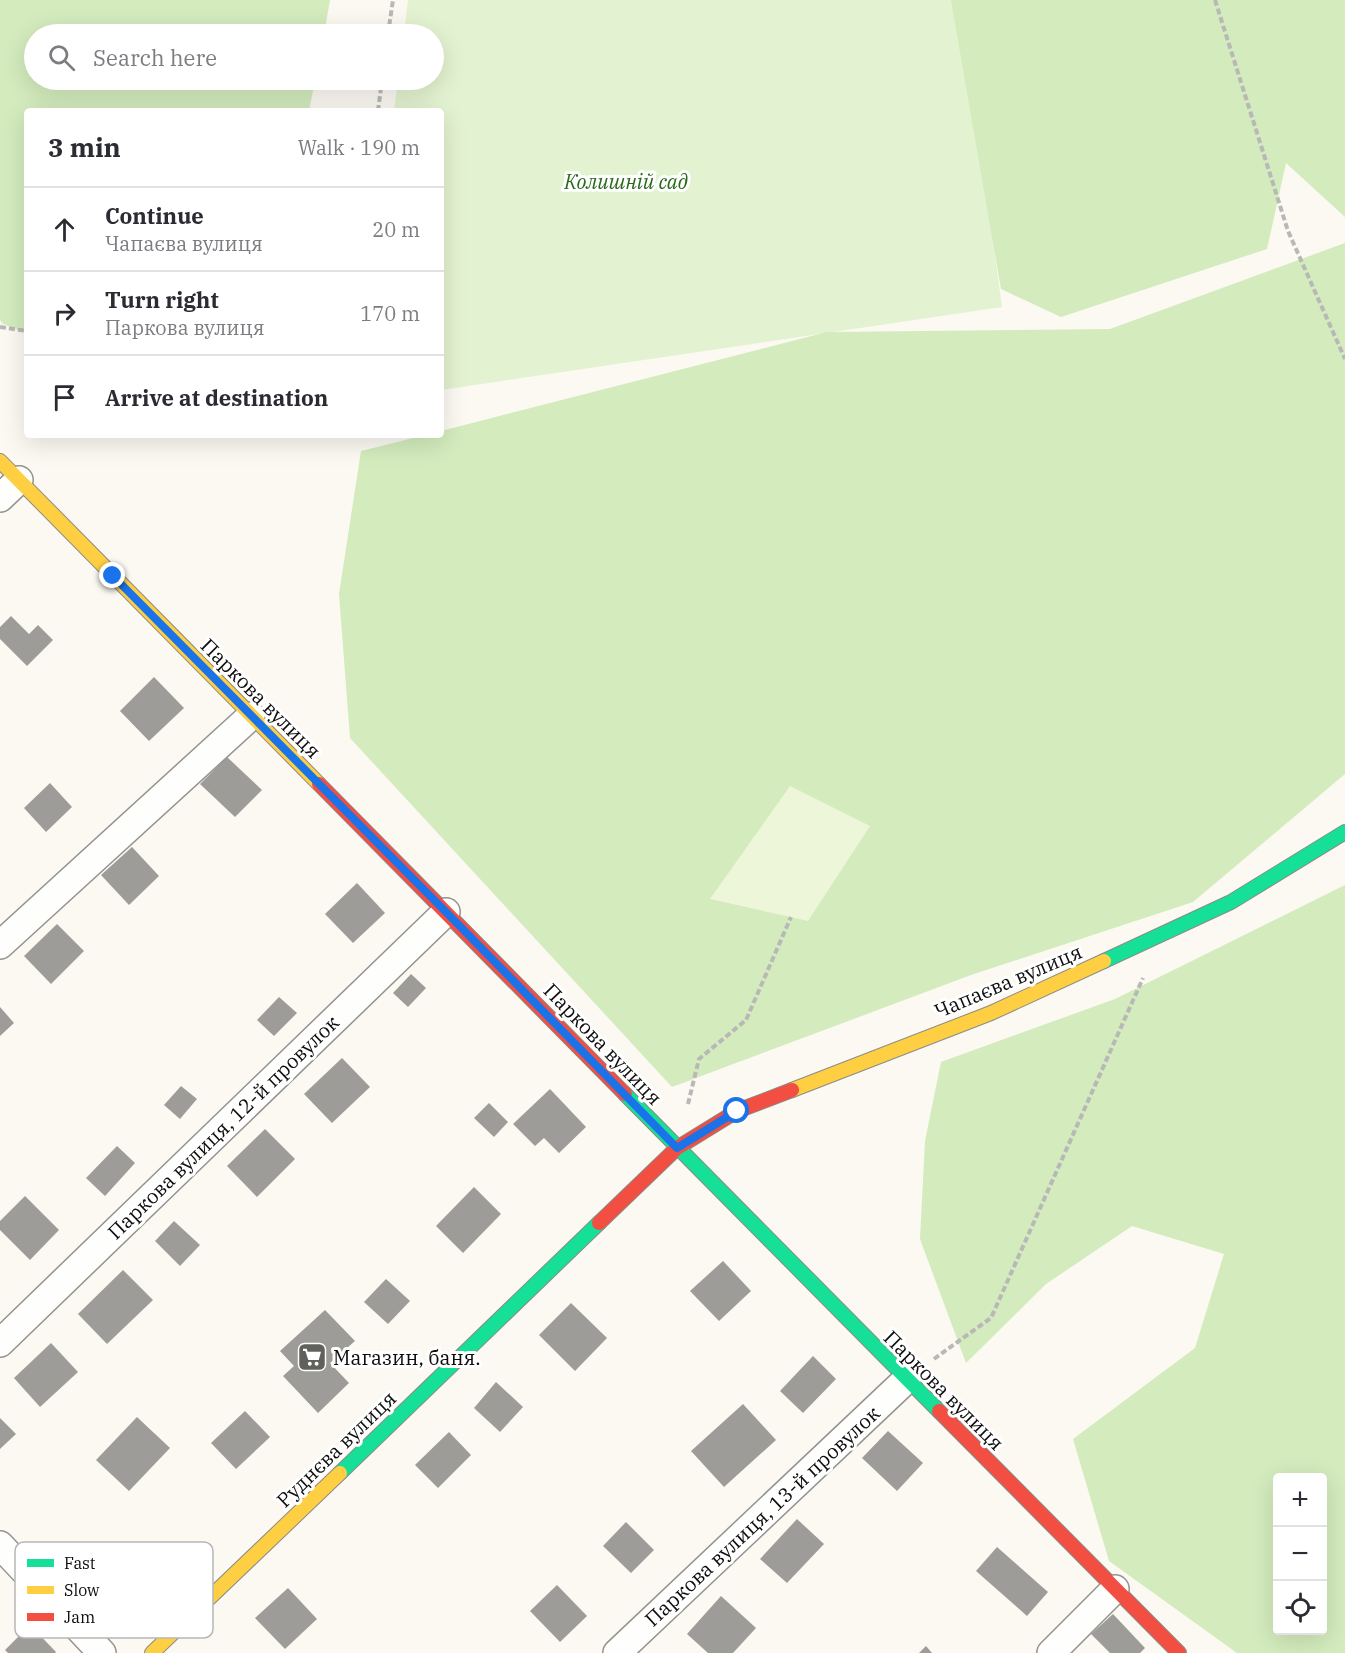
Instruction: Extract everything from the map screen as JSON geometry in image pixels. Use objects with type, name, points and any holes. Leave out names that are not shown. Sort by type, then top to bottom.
[{"type":"street","name":"Паркова вулиця","points":[[0,461],[9,489],[251,716],[1179,1653]]},
{"type":"street","points":[[0,945],[251,716]]},
{"type":"street","name":"Чапаєва вулиця","points":[[677,1148],[737,1111],[991,1013],[1231,902],[1345,832]]},
{"type":"street","name":"Паркова вулиця, 12-й провулок","points":[[0,1343],[446,912]]},
{"type":"street","name":"Руднєва вулиця","points":[[213,1594],[677,1148]]},
{"type":"street","name":"Паркова вулиця, 13-й провулок","points":[[617,1653],[907,1379]]},
{"type":"street","points":[[0,1545],[15,1561]]},
{"type":"street","points":[[1051,1653],[1116,1589]]},
{"type":"street","points":[[88,1638],[102,1653]]},
{"type":"street","name":"Руднєва вулиця","points":[[152,1653],[168,1638]]},
{"type":"path","points":[[389,24],[393,0]]},
{"type":"path","points":[[1215,0],[1288,231],[1345,359]]},
{"type":"path","points":[[378,108],[381,90]]},
{"type":"path","points":[[0,327],[24,331]]},
{"type":"path","points":[[677,1148],[699,1059],[746,1020],[791,917]]},
{"type":"path","points":[[907,1379],[991,1318],[1143,976]]},
{"type":"green space","points":[[0,0],[330,0],[326,24],[24,24],[24,90],[313,90],[310,108],[24,108],[24,332],[3,324],[0,320]]},
{"type":"green space","name":"Колишній сад","points":[[408,0],[960,0],[1002,307],[444,390],[444,108],[394,108],[397,90],[444,90],[444,24],[405,24]]},
{"type":"green space","points":[[951,0],[1345,0],[1345,217],[1286,163],[1267,249],[1061,317],[1001,289]]},
{"type":"green space","points":[[1345,243],[1345,774],[1193,902],[971,975],[672,1087],[350,738],[339,594],[361,451],[413,438],[444,438],[444,430],[827,332],[1110,329]]},
{"type":"green space","points":[[790,786],[870,826],[808,921],[710,899]]},
{"type":"green space","points":[[1345,885],[1345,1653],[1237,1653],[1109,1561],[1073,1439],[1195,1348],[1224,1254],[1132,1226],[1046,1284],[966,1363],[920,1239],[925,1141],[941,1062],[1115,999]]},
{"type":"building","points":[[11,616],[29,634],[38,625],[53,640],[27,666],[0,639],[0,627]]},
{"type":"building","points":[[154,677],[184,708],[149,741],[120,711]]},
{"type":"building","points":[[227,757],[262,790],[235,817],[200,784]]},
{"type":"building","points":[[50,783],[72,807],[46,832],[24,808]]},
{"type":"building","points":[[132,847],[159,876],[129,905],[101,875]]},
{"type":"building","points":[[357,883],[385,913],[353,943],[325,914]]},
{"type":"building","points":[[57,924],[84,951],[51,984],[24,956]]},
{"type":"building","points":[[411,974],[426,988],[408,1007],[393,993]]},
{"type":"building","points":[[279,997],[297,1013],[274,1036],[257,1020]]},
{"type":"building","points":[[0,1007],[14,1023],[0,1036]]},
{"type":"building","points":[[342,1058],[370,1087],[332,1123],[304,1094]]},
{"type":"building","points":[[181,1086],[197,1099],[180,1119],[164,1105]]},
{"type":"building","points":[[550,1089],[586,1127],[559,1153],[544,1138],[535,1146],[513,1124]]},
{"type":"building","points":[[489,1103],[508,1122],[494,1137],[474,1118]]},
{"type":"building","points":[[265,1129],[295,1159],[257,1197],[227,1166]]},
{"type":"building","points":[[117,1146],[135,1163],[105,1196],[86,1178]]},
{"type":"building","points":[[474,1187],[501,1214],[463,1253],[436,1226]]},
{"type":"building","points":[[25,1196],[59,1230],[30,1260],[0,1230],[0,1221]]},
{"type":"building","points":[[174,1221],[200,1245],[180,1266],[155,1241]]},
{"type":"building","points":[[723,1261],[751,1291],[719,1321],[690,1291]]},
{"type":"building","points":[[123,1270],[153,1300],[107,1344],[78,1314]]},
{"type":"building","points":[[386,1279],[410,1301],[388,1324],[364,1302]]},
{"type":"building","points":[[571,1303],[607,1338],[575,1371],[539,1335]]},
{"type":"building","name":"Магазин, баня.","points":[[325,1310],[355,1341],[330,1363],[349,1383],[318,1413],[283,1376],[294,1366],[280,1351]]},
{"type":"building","points":[[51,1343],[78,1372],[40,1407],[14,1378]]},
{"type":"building","points":[[813,1356],[836,1379],[803,1413],[780,1391]]},
{"type":"building","points":[[496,1382],[523,1407],[500,1432],[474,1408]]},
{"type":"building","points":[[743,1404],[776,1440],[724,1487],[691,1451]]},
{"type":"building","points":[[245,1411],[270,1437],[236,1469],[211,1443]]},
{"type":"building","points":[[137,1417],[170,1448],[129,1491],[96,1460]]},
{"type":"building","points":[[0,1418],[16,1434],[0,1449]]},
{"type":"building","points":[[888,1431],[923,1463],[897,1491],[862,1458]]},
{"type":"building","points":[[449,1432],[471,1455],[438,1488],[415,1465]]},
{"type":"building","points":[[797,1519],[824,1544],[787,1583],[760,1559]]},
{"type":"building","points":[[626,1522],[654,1550],[631,1573],[603,1546]]},
{"type":"building","points":[[997,1547],[1048,1592],[1027,1616],[976,1571]]},
{"type":"building","points":[[557,1585],[587,1616],[560,1642],[530,1611]]},
{"type":"building","points":[[288,1588],[317,1619],[285,1649],[255,1618]]},
{"type":"building","points":[[721,1596],[756,1628],[733,1653],[708,1653],[687,1634]]},
{"type":"building","points":[[1113,1614],[1145,1648],[1140,1653],[1110,1653],[1091,1634]]},
{"type":"building","points":[[17,1638],[43,1638],[56,1652],[8,1653],[5,1650]]},
{"type":"building","points":[[926,1646],[932,1653],[919,1653]]},
{"type":"traffic: fast","points":[[1104,961],[1231,902],[1345,832]]},
{"type":"traffic: fast","points":[[625,1094],[939,1411]]},
{"type":"traffic: fast","points":[[340,1473],[599,1223]]},
{"type":"traffic: slow","points":[[0,461],[319,784]]},
{"type":"traffic: slow","points":[[792,1090],[991,1013],[1104,961]]},
{"type":"traffic: slow","points":[[213,1595],[340,1473]]},
{"type":"traffic: slow","points":[[152,1653],[168,1638]]},
{"type":"traffic: jam","points":[[319,784],[625,1094]]},
{"type":"traffic: jam","points":[[599,1223],[677,1148],[737,1111],[792,1090]]},
{"type":"traffic: jam","points":[[939,1411],[1179,1653]]},
{"type":"place","name":"Магазин, баня.","points":[[312,1357]]},
{"type":"route","points":[[113,576],[677,1148],[737,1111]]}]
